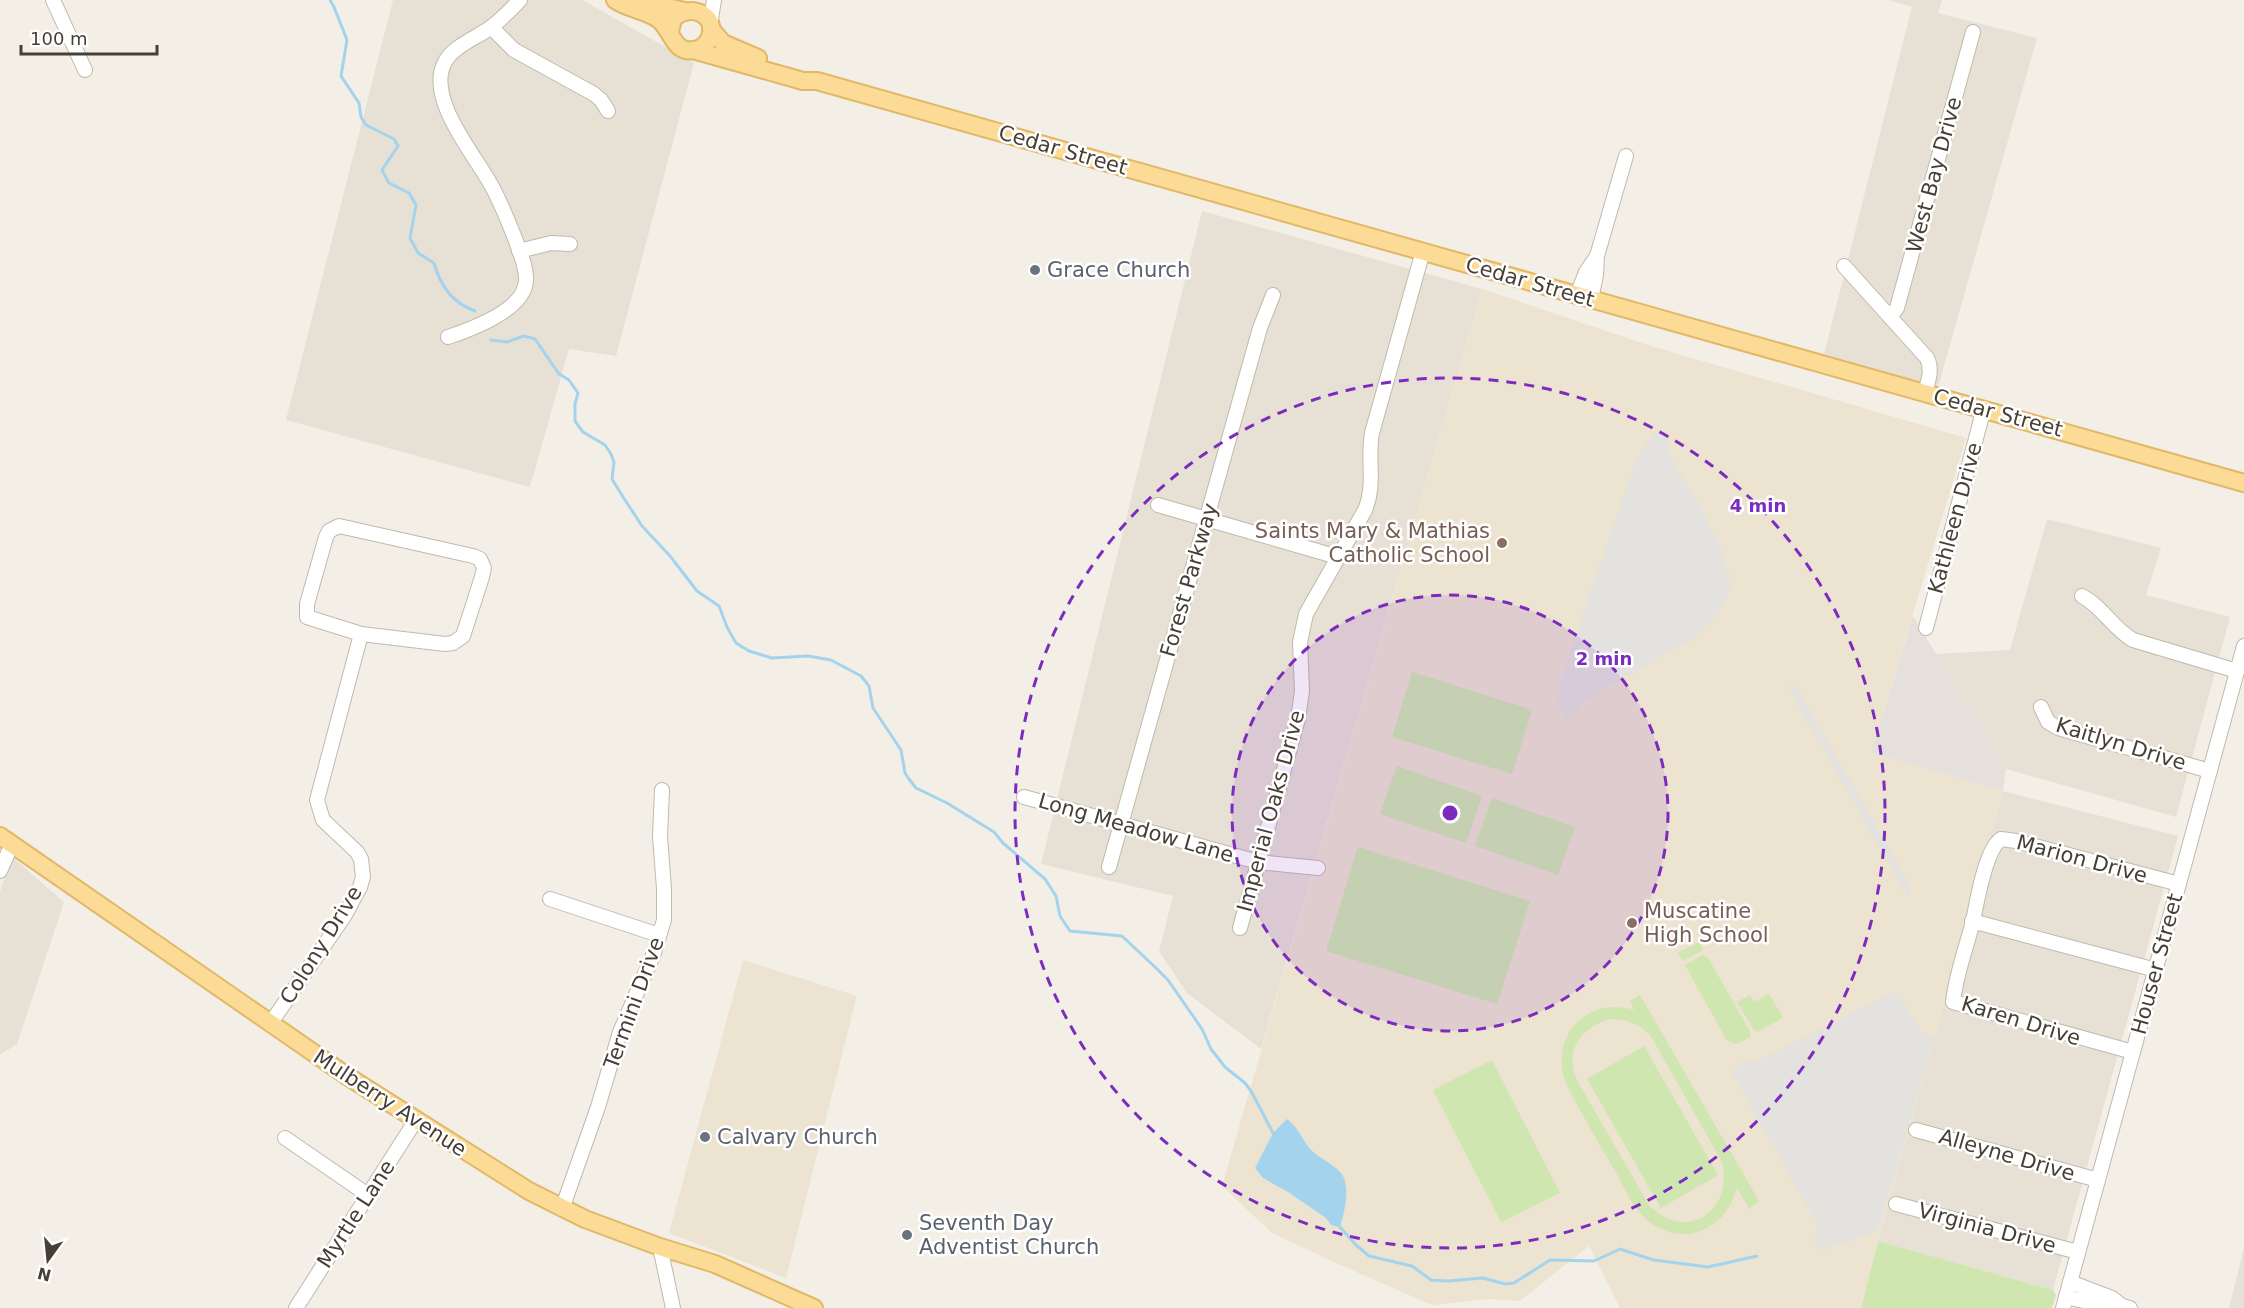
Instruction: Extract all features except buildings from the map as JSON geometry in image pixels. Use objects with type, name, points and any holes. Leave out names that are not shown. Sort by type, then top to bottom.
[{"type":"main road","points":[[615,0],[624,6],[657,18],[681,48],[693,50],[704,45],[708,40],[710,27],[704,15],[690,7],[640,0]]},
{"type":"main road","points":[[670,32],[673,19],[690,7]]},
{"type":"main road","name":"Cedar Street","points":[[710,27],[718,39],[733,49],[806,73],[817,81]]},
{"type":"main road","name":"Cedar Street","points":[[693,50],[803,81],[817,81],[2244,483]]},
{"type":"main road","name":"Mulberry Avenue","points":[[6,840],[270,1024],[506,1178],[562,1209],[594,1223],[735,1272],[814,1308]]},
{"type":"street","points":[[53,0],[85,70]]},
{"type":"street","points":[[448,337],[475,328],[509,307],[520,297],[526,281],[526,271],[505,212],[455,127],[440,83],[440,75],[447,58],[491,27],[520,0]]},
{"type":"street","points":[[710,27],[714,0]]},
{"type":"street","points":[[491,27],[514,50],[594,94],[608,111]]},
{"type":"street","name":"West Bay Drive","points":[[1890,317],[1897,308],[1973,32]]},
{"type":"street","points":[[1584,297],[1586,272],[1597,256],[1626,156]]},
{"type":"street","points":[[519,251],[551,243],[570,244]]},
{"type":"street","name":"Imperial Oaks Drive","points":[[1239,928],[1301,705],[1302,626],[1315,595],[1371,496],[1372,476],[1369,449],[1372,433],[1423,251]]},
{"type":"street","points":[[1844,266],[1927,358],[1931,365],[1925,393]]},
{"type":"street","name":"Forest Parkway","points":[[1109,867],[1260,328],[1273,296]]},
{"type":"street","name":"Kathleen Drive","points":[[1926,628],[1984,408]]},
{"type":"street","points":[[1158,505],[1338,557]]},
{"type":"street","points":[[347,526],[473,556],[482,562],[482,577],[467,630],[459,641],[446,644],[362,634],[311,620],[306,613],[326,537],[334,528],[347,526]]},
{"type":"street","points":[[2082,596],[2090,600],[2121,634],[2133,640],[2237,671]]},
{"type":"street","name":"Colony Drive","points":[[270,1024],[345,915],[363,877],[357,852],[323,820],[317,800],[362,634]]},
{"type":"street","name":"Houser Street","points":[[2064,1303],[2244,646]]},
{"type":"street","name":"Kaitlyn Drive","points":[[2041,707],[2048,722],[2058,728],[2210,771]]},
{"type":"street","name":"Termini Drive","points":[[562,1209],[598,1107],[620,1032],[654,953],[664,920],[660,836],[662,790]]},
{"type":"street","name":"Long Meadow Lane","points":[[1024,797],[1258,862],[1318,868]]},
{"type":"street","name":"Marion Drive","points":[[1972,921],[1990,854],[2001,839],[2016,840],[2179,884]]},
{"type":"street","points":[[0,872],[6,840]]},
{"type":"street","points":[[550,899],[659,935]]},
{"type":"street","points":[[1972,921],[2156,970]]},
{"type":"street","name":"Karen Drive","points":[[1972,921],[1957,975],[1953,1002],[2133,1052]]},
{"type":"street","name":"Myrtle Lane","points":[[296,1308],[416,1120]]},
{"type":"street","name":"Alleyne Drive","points":[[1916,1130],[2098,1180]]},
{"type":"street","points":[[285,1138],[368,1195]]},
{"type":"street","name":"Virginia Drive","points":[[1896,1204],[2078,1252]]},
{"type":"street","points":[[660,1247],[672,1308]]},
{"type":"street","points":[[2070,1282],[2112,1298],[2126,1307]]},
{"type":"street","points":[[2064,1303],[2126,1307]]},
{"type":"shaded area","points":[[393,0],[582,0],[694,63],[616,356],[569,349],[530,487],[286,420]]},
{"type":"shaded area","points":[[1888,0],[1942,0],[1938,13],[2037,38],[1938,387],[1824,354],[1912,7]]},
{"type":"shaded area","points":[[1202,211],[1482,289],[1261,1049],[1187,993],[1159,951],[1173,896],[1041,864]]},
{"type":"shaded area","name":"Muscatine High School","points":[[1482,289],[1651,346],[1966,438],[1871,753],[2003,791],[1861,1308],[1620,1308],[1589,1246],[1520,1301],[1489,1299],[1432,1305],[1272,1233],[1222,1186]]},
{"type":"shaded area","points":[[1660,429],[1668,442],[1668,453],[1704,513],[1720,547],[1729,575],[1730,590],[1715,618],[1692,639],[1581,703],[1580,708],[1566,718],[1557,701],[1562,676],[1633,469],[1645,444]]},
{"type":"shaded area","points":[[2047,519],[2161,548],[2146,595],[2230,617],[2176,817],[2006,769],[1936,654],[2010,650]]},
{"type":"shaded area","points":[[1913,616],[2006,769],[2003,791],[1871,753]]},
{"type":"shaded area","points":[[1786,684],[1797,688],[1911,887],[1908,897]]},
{"type":"shaded area","points":[[2003,791],[2178,836],[2053,1290],[1878,1241]]},
{"type":"shaded area","points":[[11,856],[64,902],[17,1044],[0,1055],[0,892]]},
{"type":"shaded area","points":[[743,960],[857,996],[786,1278],[669,1233]]},
{"type":"shaded area","points":[[1892,993],[1901,998],[1920,1029],[1919,1034],[1924,1032],[1934,1038],[1881,1221],[1868,1235],[1820,1251],[1814,1239],[1817,1230],[1815,1220],[1731,1071],[1748,1060],[1754,1063]]},
{"type":"shaded area","points":[[2244,1247],[2244,1308],[2229,1308]]},
{"type":"green space","points":[[1412,672],[1532,710],[1512,774],[1392,737]]},
{"type":"green space","points":[[1397,766],[1482,796],[1466,843],[1380,814]]},
{"type":"green space","points":[[1492,798],[1575,827],[1558,875],[1475,846]]},
{"type":"green space","points":[[1358,847],[1530,901],[1497,1004],[1326,951]]},
{"type":"green space","points":[[1699,942],[1703,950],[1683,961],[1678,953]]},
{"type":"green space","points":[[1703,955],[1708,958],[1750,1031],[1750,1037],[1737,1044],[1726,1039],[1685,965]]},
{"type":"green space","points":[[1769,994],[1783,1017],[1758,1032],[1753,1029],[1737,1002],[1750,995],[1754,1002]]},
{"type":"green space","points":[[1640,995],[1759,1201],[1749,1209],[1737,1188],[1724,1214],[1714,1224],[1700,1231],[1685,1234],[1669,1232],[1648,1221],[1638,1211],[1568,1088],[1562,1071],[1562,1054],[1566,1039],[1574,1026],[1585,1016],[1600,1009],[1616,1007],[1634,1010],[1630,1001]],"holes":[[[1608,1019],[1638,1025],[1652,1038],[1722,1162],[1724,1180],[1721,1195],[1714,1208],[1704,1216],[1692,1221],[1678,1221],[1663,1216],[1649,1205],[1578,1082],[1573,1061],[1576,1043],[1598,1024]]]},
{"type":"green space","points":[[1644,1046],[1718,1175],[1661,1208],[1587,1079]]},
{"type":"green space","points":[[1492,1060],[1560,1193],[1501,1222],[1433,1090]]},
{"type":"green space","points":[[1878,1241],[2053,1290],[2056,1295],[2052,1308],[1861,1308]]},
{"type":"water","points":[[1287,1119],[1297,1129],[1310,1149],[1337,1169],[1344,1178],[1346,1199],[1340,1227],[1331,1225],[1326,1218],[1263,1178],[1255,1168],[1273,1133]]},
{"type":"waterway","points":[[330,0],[347,40],[341,76],[359,103],[361,117],[366,125],[394,139],[398,146],[382,170],[389,183],[409,193],[416,205],[410,238],[418,253],[434,263],[448,292],[467,308],[475,311]]},
{"type":"waterway","points":[[491,340],[507,342],[524,336],[535,339],[559,374],[569,380],[578,393],[575,404],[575,421],[583,432],[605,445],[611,454],[614,462],[612,479],[623,497],[642,526],[670,556],[697,591],[719,606],[736,643],[749,651],[772,658],[808,656],[831,660],[861,676],[869,686],[873,708],[901,750],[905,773],[916,788],[947,803],[994,832],[1003,843],[1045,879],[1056,896],[1060,916],[1070,931],[1122,936],[1155,967],[1168,980],[1202,1029],[1211,1049],[1225,1067],[1245,1083],[1251,1091],[1273,1133]]},
{"type":"waterway","points":[[1340,1227],[1369,1256],[1412,1266],[1431,1280],[1483,1278],[1505,1284],[1514,1283],[1550,1260],[1594,1261],[1620,1249],[1654,1260],[1708,1267],[1757,1256]]},
{"type":"place","name":"Grace Church","points":[[1035,270]]},
{"type":"place","name":"Saints Mary & Mathias Catholic School","points":[[1502,543]]},
{"type":"place","name":"Muscatine High School","points":[[1632,923]]},
{"type":"place","name":"Calvary Church","points":[[705,1137]]},
{"type":"place","name":"Seventh Day Adventist Church","points":[[907,1235]]}]
